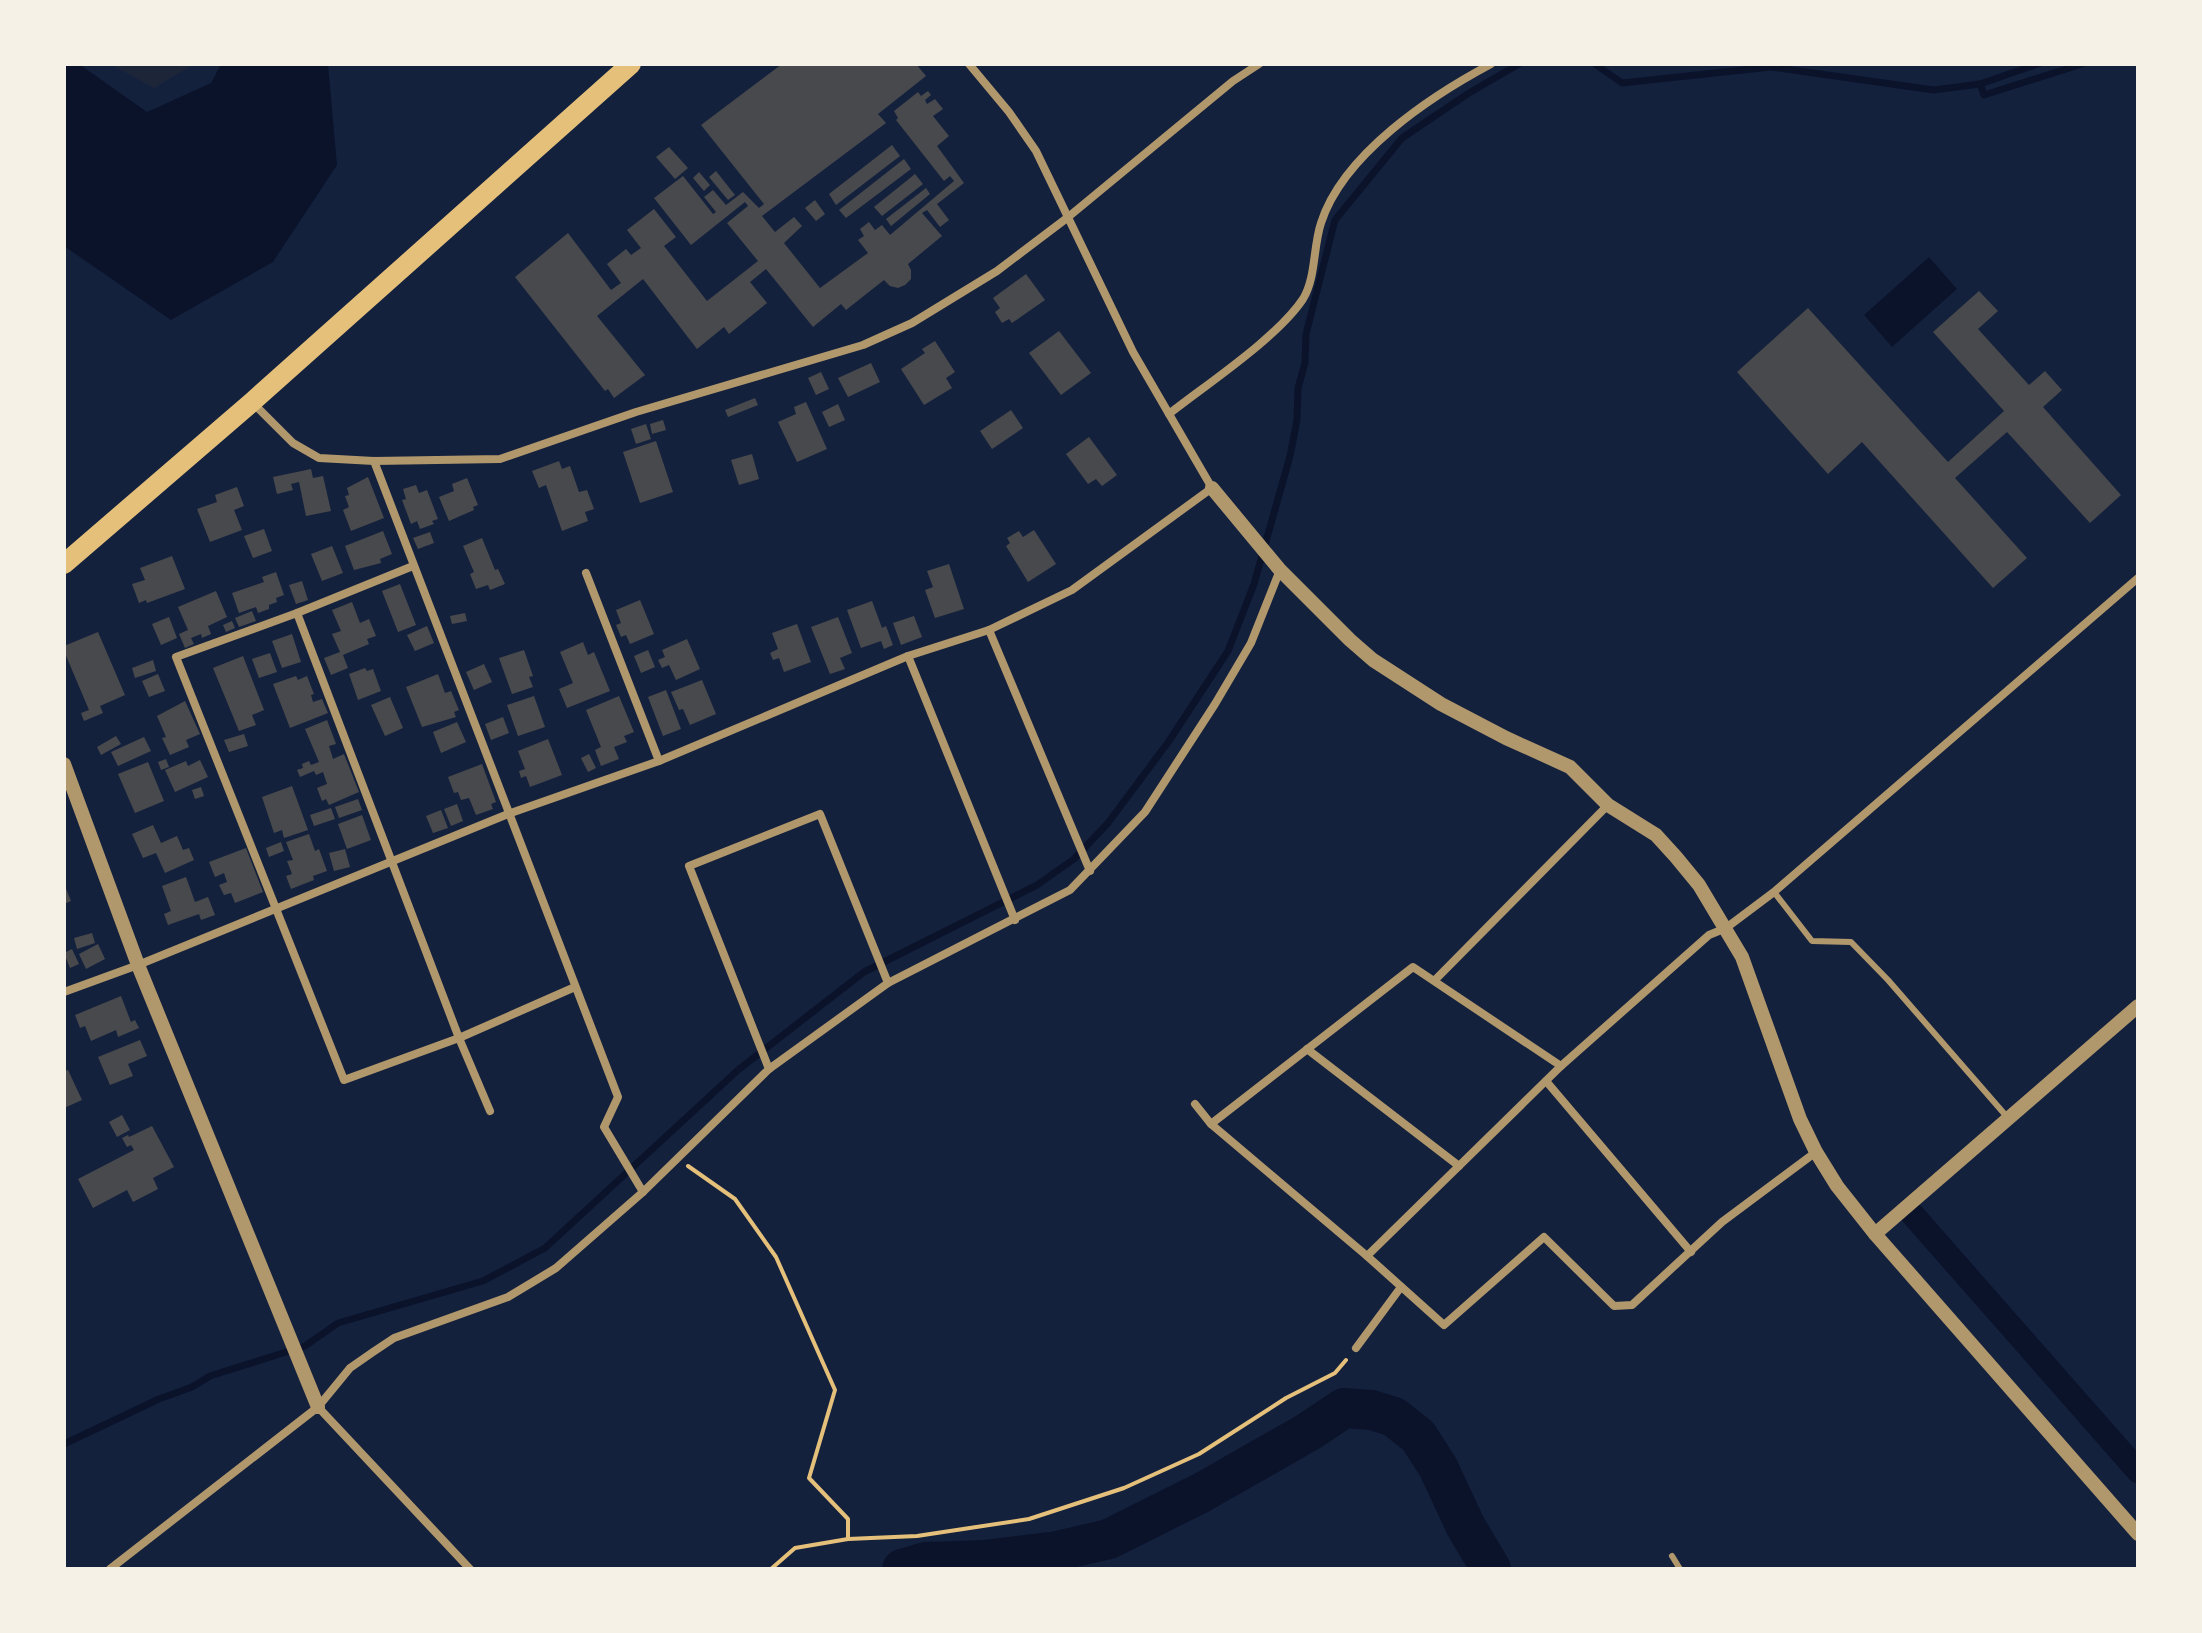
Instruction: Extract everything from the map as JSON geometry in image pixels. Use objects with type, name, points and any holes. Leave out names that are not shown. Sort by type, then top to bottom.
[{"type":"main road","points":[[64,564],[252,402],[631,64]]},
{"type":"street","points":[[969,64],[1009,112],[1036,151],[1133,352],[1212,488],[1280,570],[1350,640],[1396,677],[1506,738],[1570,767],[1608,805],[1656,835],[1699,885],[1726,928],[1746,969],[1800,1119],[1837,1186],[1875,1234],[2138,1534]]},
{"type":"street","points":[[252,402],[293,443],[319,458],[374,461],[500,459],[636,412],[863,345],[912,323],[997,271],[1259,64]]},
{"type":"street","points":[[1169,414],[1274,331],[1305,296],[1321,222],[1339,186],[1355,166],[1409,116],[1491,64]]},
{"type":"street","points":[[374,461],[618,1097],[604,1127],[643,1192]]},
{"type":"street","points":[[64,992],[138,965],[508,814],[659,761],[908,656],[989,630],[1072,590],[1212,488]]},
{"type":"street","points":[[413,566],[176,657],[344,1080],[459,1038],[575,987]]},
{"type":"street","points":[[110,1569],[318,1407],[350,1368],[373,1352],[394,1338],[508,1297],[556,1268],[643,1192],[769,1069],[888,983],[1070,890],[1145,812],[1251,643],[1280,570]]},
{"type":"street","points":[[586,573],[659,761]]},
{"type":"street","points":[[1367,1256],[1561,1066],[1709,935],[1726,928],[1774,892],[2138,578]]},
{"type":"street","points":[[297,613],[459,1038],[490,1111]]},
{"type":"street","points":[[989,630],[1090,871]]},
{"type":"street","points":[[908,656],[1015,920]]},
{"type":"street","points":[[64,764],[138,965],[318,1407],[470,1569]]},
{"type":"street","points":[[1435,980],[1608,805]]},
{"type":"street","points":[[769,1069],[689,866],[820,814],[888,983]]},
{"type":"street","points":[[1211,1124],[1413,967],[1561,1066]]},
{"type":"street","points":[[1875,1234],[2138,1006]]},
{"type":"street","points":[[1307,1049],[1459,1166]]},
{"type":"street","points":[[1546,1081],[1691,1252]]},
{"type":"street","points":[[1195,1104],[1211,1124],[1444,1325],[1544,1237],[1614,1306],[1632,1305],[1722,1222],[1816,1152]]},
{"type":"street","points":[[1356,1348],[1401,1287]]},
{"type":"lane","points":[[1774,892],[1812,941],[1851,942],[2008,1118]]},
{"type":"lane","points":[[1672,1556],[1680,1569]]},
{"type":"path","points":[[676,1158],[735,1199],[776,1257],[788,1283],[835,1390],[809,1478],[848,1519],[848,1539]]},
{"type":"path","points":[[771,1569],[795,1548],[848,1539],[917,1536],[1029,1519],[1124,1488],[1199,1454],[1286,1398],[1335,1373],[1356,1348]]},
{"type":"shaded area","points":[[64,64],[79,64],[147,112],[211,83],[221,64],[328,64],[337,165],[273,262],[171,320],[64,246]]},
{"type":"shaded area","points":[[110,64],[194,64],[154,88]]},
{"type":"shaded area","points":[[1929,257],[1957,289],[1892,347],[1864,315]]},
{"type":"building","points":[[782,64],[916,64],[926,76],[878,114],[886,123],[762,216],[775,232],[794,217],[802,226],[784,243],[820,288],[868,253],[858,240],[864,236],[860,229],[869,222],[875,230],[882,225],[890,235],[954,181],[950,176],[944,181],[896,120],[894,111],[918,92],[921,96],[928,91],[931,95],[925,100],[927,104],[935,99],[943,109],[933,116],[949,136],[937,146],[964,183],[937,204],[949,220],[940,227],[927,210],[922,213],[942,236],[908,264],[911,279],[905,285],[898,288],[884,280],[846,310],[841,304],[813,327],[766,269],[750,282],[767,303],[729,334],[724,327],[697,349],[643,279],[597,316],[645,375],[614,398],[608,389],[605,391],[515,277],[568,233],[611,290],[621,283],[607,264],[626,249],[631,255],[641,248],[627,230],[654,209],[676,237],[664,246],[707,301],[758,261],[727,223],[748,206],[745,202],[691,245],[654,198],[683,176],[713,214],[716,212],[704,197],[713,190],[726,205],[743,192],[759,208],[764,204],[701,125]]},
{"type":"building","points":[[892,145],[900,156],[836,205],[829,194]]},
{"type":"building","points":[[669,147],[688,168],[675,179],[656,157]]},
{"type":"building","points":[[904,159],[911,169],[846,218],[839,210]]},
{"type":"building","points":[[716,171],[735,195],[728,200],[709,177]]},
{"type":"building","points":[[699,172],[710,185],[704,191],[693,178]]},
{"type":"building","points":[[915,174],[923,184],[882,216],[874,207]]},
{"type":"building","points":[[926,188],[930,194],[891,226],[886,219]]},
{"type":"building","points":[[815,200],[825,214],[816,221],[805,208]]},
{"type":"building","points":[[1026,274],[1045,300],[1012,323],[1009,319],[1002,323],[995,312],[1000,308],[993,298]]},
{"type":"building","points":[[1979,291],[1998,311],[1978,329],[2029,385],[2045,371],[2062,390],[2043,407],[2121,495],[2090,523],[2007,432],[1955,478],[2027,558],[1993,588],[1862,442],[1828,474],[1737,372],[1808,308],[1948,462],[2004,411],[1933,332]]},
{"type":"building","points":[[1059,331],[1091,373],[1061,395],[1029,353]]},
{"type":"building","points":[[935,341],[955,372],[946,378],[952,388],[924,405],[901,369],[925,353],[922,349]]},
{"type":"building","points":[[871,363],[880,382],[848,397],[838,378]]},
{"type":"building","points":[[821,372],[829,389],[816,395],[808,378]]},
{"type":"building","points":[[755,398],[758,405],[728,417],[725,410]]},
{"type":"building","points":[[806,402],[827,449],[797,462],[778,422],[796,414],[794,407]]},
{"type":"building","points":[[838,404],[845,420],[829,427],[822,412]]},
{"type":"building","points":[[1011,410],[1023,428],[992,449],[980,431]]},
{"type":"building","points":[[663,420],[666,430],[652,434],[650,424]]},
{"type":"building","points":[[646,424],[651,439],[636,444],[631,429]]},
{"type":"building","points":[[1089,437],[1117,475],[1102,486],[1096,479],[1088,484],[1066,454]]},
{"type":"building","points":[[656,441],[673,492],[640,503],[623,452]]},
{"type":"building","points":[[752,454],[759,479],[739,485],[731,460]]},
{"type":"building","points":[[559,461],[562,469],[570,466],[579,492],[587,490],[594,509],[585,512],[588,521],[562,531],[546,485],[539,488],[532,471]]},
{"type":"building","points":[[311,469],[313,478],[323,476],[331,511],[306,516],[299,482],[291,484],[293,490],[277,494],[273,477]]},
{"type":"building","points":[[368,477],[384,518],[351,531],[343,510],[349,507],[345,496],[349,495],[347,488]]},
{"type":"building","points":[[467,478],[478,505],[473,507],[474,510],[449,521],[439,497],[454,491],[452,484]]},
{"type":"building","points":[[416,485],[419,493],[427,490],[438,519],[432,521],[434,524],[420,529],[417,521],[411,524],[402,500],[406,499],[403,489]]},
{"type":"building","points":[[237,487],[244,506],[234,510],[242,530],[210,542],[197,509],[217,502],[215,495]]},
{"type":"building","points":[[264,529],[272,551],[253,558],[244,536]]},
{"type":"building","points":[[1034,530],[1056,564],[1028,582],[1006,546],[1010,543],[1007,538],[1019,531],[1023,537]]},
{"type":"building","points":[[383,531],[392,554],[380,559],[381,563],[354,570],[345,546]]},
{"type":"building","points":[[430,532],[434,543],[418,549],[413,538]]},
{"type":"building","points":[[482,538],[495,570],[498,569],[505,584],[490,590],[488,585],[476,589],[470,574],[474,572],[463,546]]},
{"type":"building","points":[[332,546],[343,573],[322,581],[311,554]]},
{"type":"building","points":[[172,556],[185,589],[139,603],[132,584],[145,580],[140,568]]},
{"type":"building","points":[[949,564],[964,609],[935,618],[925,590],[933,587],[927,571]]},
{"type":"building","points":[[276,572],[284,595],[276,598],[277,602],[269,605],[269,609],[258,613],[256,607],[239,613],[232,593],[264,582],[262,577]]},
{"type":"building","points":[[302,581],[308,600],[296,604],[289,585]]},
{"type":"building","points":[[400,584],[416,625],[398,632],[382,591]]},
{"type":"building","points":[[216,591],[227,617],[208,626],[211,634],[191,638],[194,644],[185,648],[179,634],[188,630],[178,607]]},
{"type":"building","points":[[640,600],[654,634],[630,644],[626,635],[621,637],[616,625],[621,623],[616,610]]},
{"type":"building","points":[[872,601],[882,628],[886,626],[893,645],[884,649],[881,641],[861,648],[847,610]]},
{"type":"building","points":[[352,602],[360,623],[369,619],[376,636],[367,639],[369,644],[343,655],[348,668],[331,675],[324,658],[340,652],[332,634],[341,631],[332,610]]},
{"type":"building","points":[[252,611],[256,621],[239,627],[235,618]]},
{"type":"building","points":[[465,613],[467,621],[452,624],[450,616]]},
{"type":"building","points":[[914,616],[922,637],[901,645],[893,623]]},
{"type":"building","points":[[169,617],[177,638],[161,645],[152,624]]},
{"type":"building","points":[[838,617],[852,653],[840,658],[845,669],[830,674],[811,627]]},
{"type":"building","points":[[232,621],[235,628],[226,632],[223,625]]},
{"type":"building","points":[[797,624],[811,662],[784,672],[779,658],[773,660],[770,653],[778,649],[772,633]]},
{"type":"building","points":[[427,626],[434,643],[415,651],[407,635]]},
{"type":"building","points":[[98,632],[125,695],[100,706],[103,713],[84,721],[81,713],[89,710],[64,646]]},
{"type":"building","points":[[292,634],[301,662],[282,668],[272,641]]},
{"type":"building","points":[[687,639],[700,669],[676,680],[669,665],[662,668],[658,660],[665,657],[662,650]]},
{"type":"building","points":[[583,642],[588,655],[594,652],[610,691],[567,708],[559,689],[573,683],[560,652]]},
{"type":"building","points":[[524,650],[533,676],[529,677],[533,687],[512,694],[499,658]]},
{"type":"building","points":[[648,650],[655,667],[641,673],[634,656]]},
{"type":"building","points":[[270,653],[277,672],[259,678],[252,659]]},
{"type":"building","points":[[243,656],[264,710],[252,715],[256,725],[239,731],[213,668]]},
{"type":"building","points":[[153,660],[156,671],[135,678],[132,668]]},
{"type":"building","points":[[484,664],[492,682],[474,690],[466,672]]},
{"type":"building","points":[[365,668],[367,671],[373,669],[381,691],[358,700],[349,674]]},
{"type":"building","points":[[158,674],[165,691],[149,697],[142,681]]},
{"type":"building","points":[[438,674],[445,693],[451,691],[459,710],[454,712],[456,717],[422,727],[406,687]]},
{"type":"building","points":[[296,676],[298,680],[307,676],[314,694],[311,695],[313,702],[322,699],[328,713],[290,728],[273,684]]},
{"type":"building","points":[[702,680],[716,714],[690,725],[671,692]]},
{"type":"building","points":[[666,690],[681,729],[663,736],[648,697]]},
{"type":"building","points":[[534,696],[545,727],[518,736],[507,705]]},
{"type":"building","points":[[619,696],[634,732],[624,736],[627,742],[614,747],[619,759],[601,766],[595,750],[601,747],[586,710]]},
{"type":"building","points":[[390,697],[403,728],[385,736],[371,705]]},
{"type":"building","points":[[185,701],[200,734],[186,740],[189,747],[170,755],[157,716]]},
{"type":"building","points":[[503,717],[509,733],[491,740],[485,724]]},
{"type":"building","points":[[327,720],[336,744],[329,746],[333,759],[344,754],[359,792],[329,805],[326,799],[322,801],[317,788],[327,784],[323,772],[316,775],[314,771],[300,777],[297,770],[309,761],[311,765],[319,762],[305,729]]},
{"type":"building","points":[[457,722],[466,742],[441,753],[433,732]]},
{"type":"building","points":[[244,734],[248,746],[229,752],[224,740]]},
{"type":"building","points":[[116,736],[121,744],[101,755],[97,747]]},
{"type":"building","points":[[144,737],[151,751],[118,766],[111,752]]},
{"type":"building","points":[[548,739],[562,775],[530,787],[526,776],[521,778],[519,771],[525,769],[518,751]]},
{"type":"building","points":[[589,754],[596,768],[588,772],[581,758]]},
{"type":"building","points":[[166,759],[169,767],[161,770],[158,762]]},
{"type":"building","points":[[200,760],[208,777],[175,792],[165,770],[186,761],[188,766]]},
{"type":"building","points":[[148,762],[164,801],[135,813],[118,774]]},
{"type":"building","points":[[482,764],[496,802],[491,804],[493,809],[476,815],[469,798],[461,800],[458,792],[454,793],[448,777]]},
{"type":"building","points":[[292,786],[308,830],[284,838],[282,830],[274,833],[262,797]]},
{"type":"building","points":[[201,787],[204,796],[195,799],[192,790]]},
{"type":"building","points":[[358,799],[362,810],[339,818],[335,807]]},
{"type":"building","points":[[457,804],[463,821],[451,826],[444,809]]},
{"type":"building","points":[[331,808],[335,819],[314,826],[310,815]]},
{"type":"building","points":[[441,810],[448,828],[433,833],[426,816]]},
{"type":"building","points":[[362,815],[371,840],[347,849],[338,824]]},
{"type":"building","points":[[153,825],[161,843],[177,836],[183,850],[189,848],[194,860],[165,873],[156,853],[143,858],[132,834]]},
{"type":"building","points":[[309,834],[315,851],[319,849],[327,871],[291,889],[286,876],[292,874],[287,861],[293,860],[286,842]]},
{"type":"building","points":[[281,842],[284,851],[269,857],[266,848]]},
{"type":"building","points":[[246,848],[263,892],[235,903],[231,893],[224,895],[219,885],[227,882],[224,873],[215,877],[209,862]]},
{"type":"building","points":[[345,849],[350,867],[334,871],[329,853]]},
{"type":"building","points":[[186,877],[195,902],[208,897],[215,915],[201,920],[199,914],[168,925],[164,914],[171,911],[162,886]]},
{"type":"building","points":[[64,884],[71,901],[64,904]]},
{"type":"building","points":[[92,933],[95,943],[77,949],[74,938]]},
{"type":"building","points":[[98,944],[105,959],[86,969],[79,954]]},
{"type":"building","points":[[72,949],[79,964],[70,968],[64,953]]},
{"type":"building","points":[[121,996],[131,1022],[135,1020],[139,1028],[118,1037],[116,1030],[91,1041],[85,1026],[80,1028],[75,1015]]},
{"type":"building","points":[[140,1040],[147,1056],[128,1064],[133,1076],[110,1085],[98,1057]]},
{"type":"building","points":[[68,1070],[82,1100],[64,1108],[64,1071]]},
{"type":"building","points":[[122,1115],[130,1130],[117,1137],[109,1122]]},
{"type":"building","points":[[152,1126],[174,1167],[153,1178],[158,1189],[133,1202],[127,1190],[93,1208],[78,1179],[134,1150],[131,1145],[127,1147],[122,1138]]},
{"type":"waterway","points":[[64,1444],[210,1376],[305,1346],[338,1323],[483,1281],[545,1248],[738,1070],[864,972],[1037,885],[1074,859],[1108,823],[1169,741],[1228,651],[1254,584],[1290,456],[1297,420],[1298,388],[1305,363],[1306,334],[1335,220],[1402,138],[1519,64]]},
{"type":"waterway","points":[[1595,64],[1622,83],[1771,67],[1934,90],[1980,84],[1984,95],[2082,64]]},
{"type":"waterway","points":[[1980,84],[2038,64]]},
{"type":"waterway","points":[[1913,1215],[2138,1471]]},
{"type":"waterway","points":[[902,1569],[926,1562],[984,1560],[1057,1551],[1109,1539],[1201,1493],[1344,1408],[1372,1410],[1394,1417],[1418,1436],[1438,1467],[1465,1525],[1491,1569]]}]
